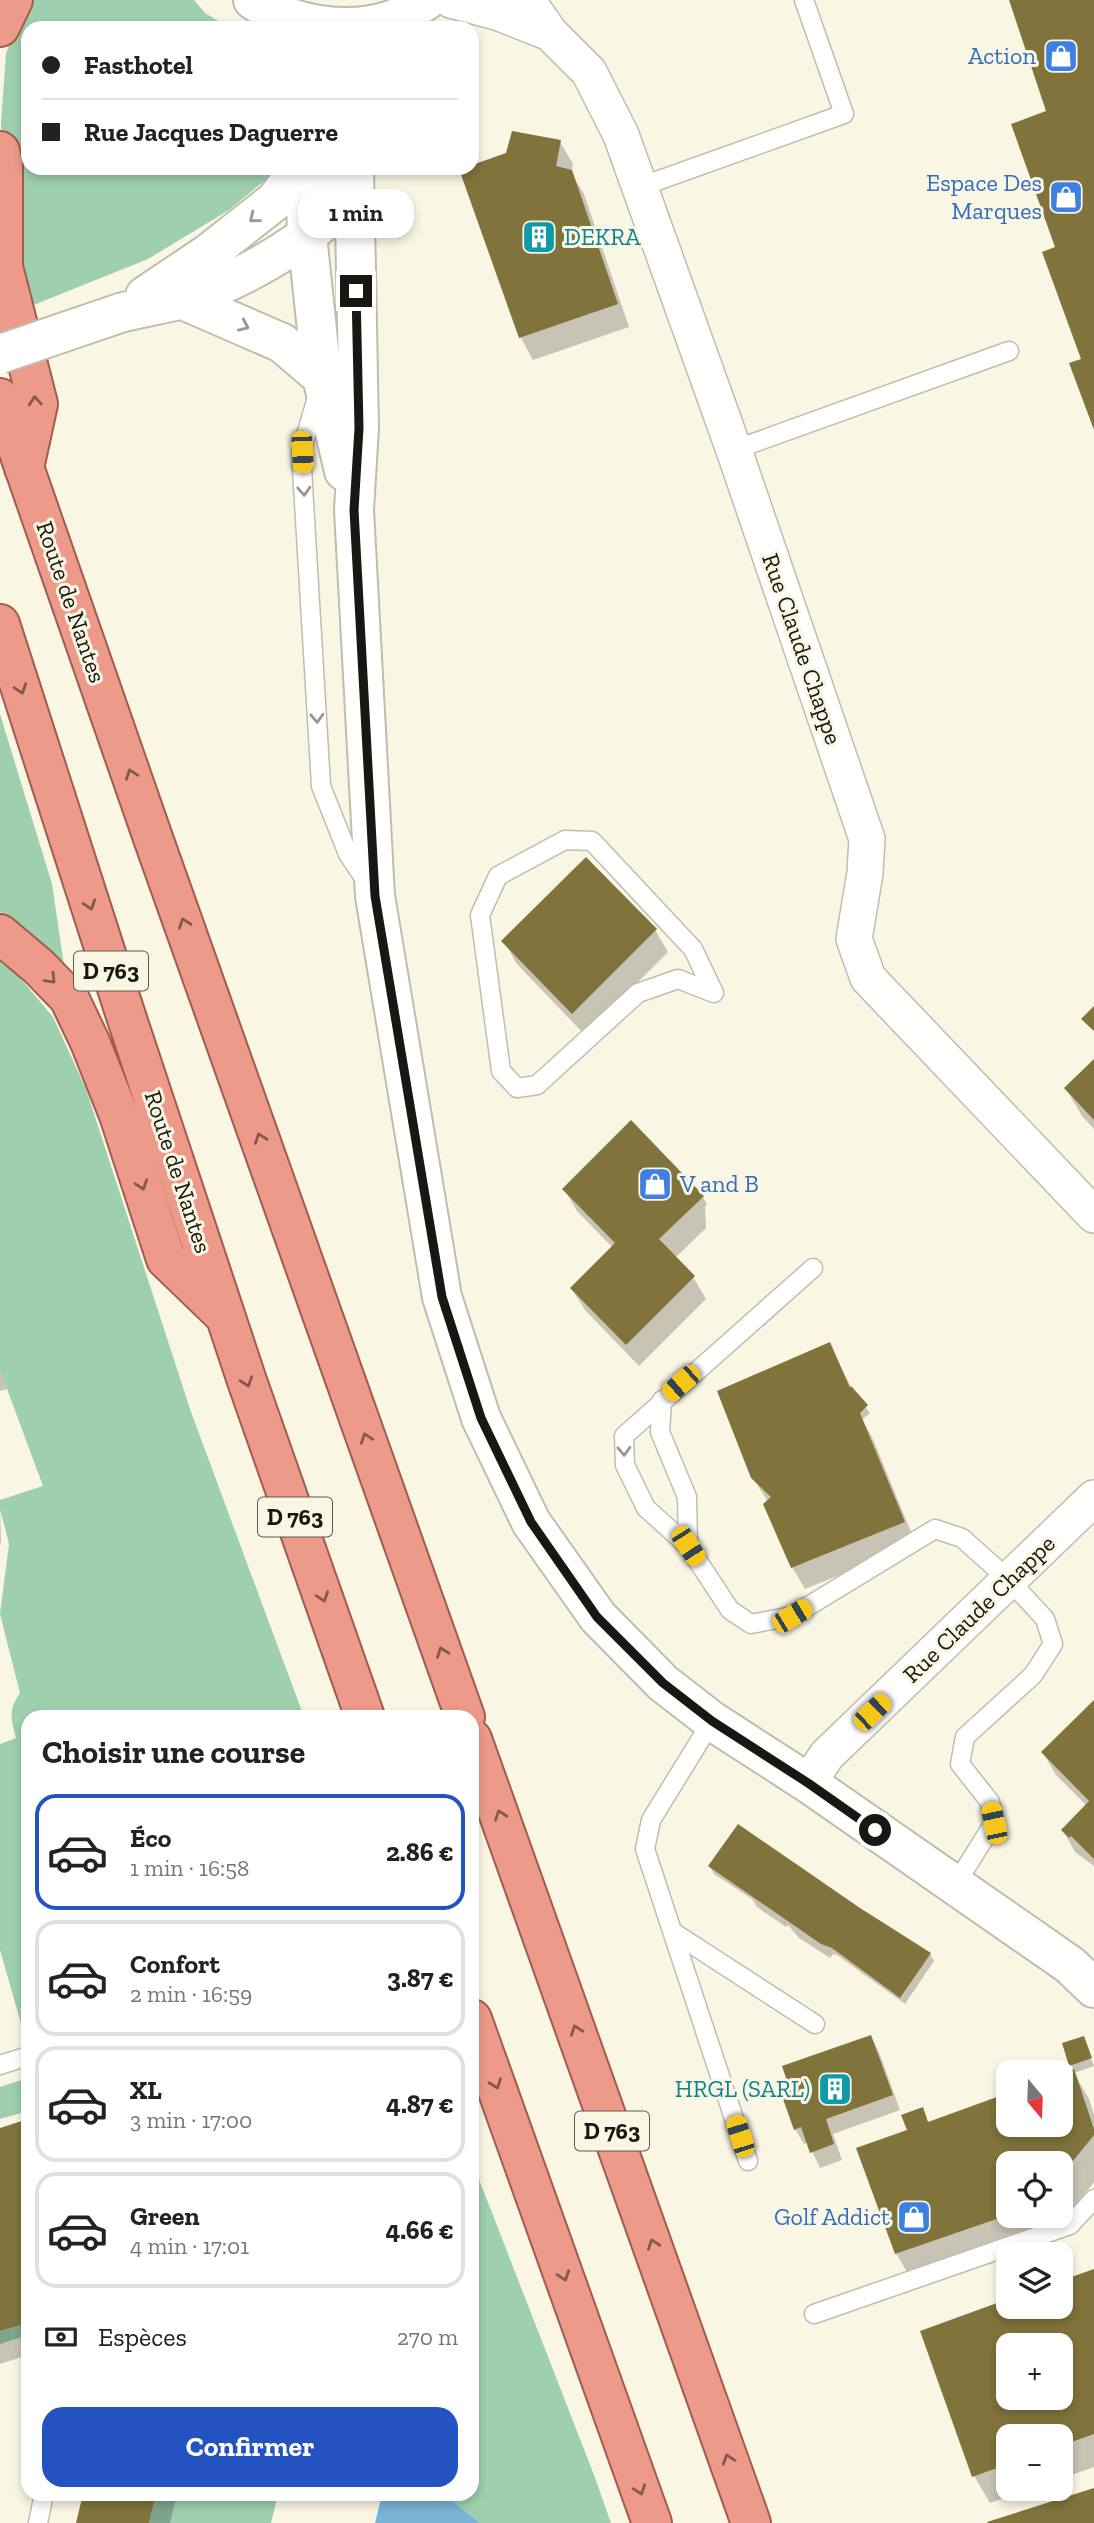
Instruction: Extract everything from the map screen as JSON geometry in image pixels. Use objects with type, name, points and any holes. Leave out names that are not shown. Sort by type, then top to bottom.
[{"type":"highway","points":[[0,27],[13,0]]},
{"type":"highway","points":[[0,151],[4,267],[38,404],[24,468]]},
{"type":"highway","name":"Route de Nantes","points":[[0,398],[462,1710]]},
{"type":"highway","name":"Route de Nantes","points":[[0,624],[226,1317],[363,1710]]},
{"type":"highway","points":[[0,933],[69,998],[90,1042],[118,1115],[166,1259],[226,1317]]},
{"type":"highway","name":"D 763","points":[[479,1759],[751,2523]]},
{"type":"highway","points":[[479,2038],[652,2523]]},
{"type":"street","points":[[253,0],[288,21]]},
{"type":"street","points":[[395,21],[428,0]]},
{"type":"street","points":[[451,0],[496,12],[550,33]]},
{"type":"street","points":[[527,0],[550,33]]},
{"type":"street","name":"Rue Claude Chappe","points":[[550,33],[589,72],[621,135],[734,450],[867,839],[865,873],[854,939],[868,978],[1094,1215]]},
{"type":"street","points":[[120,313],[209,253],[275,201],[295,175]]},
{"type":"street","points":[[341,175],[306,202],[307,236],[322,377],[354,510]]},
{"type":"street","points":[[345,175],[359,428],[354,510],[375,896],[442,1297],[481,1418],[531,1522],[597,1617],[663,1683],[712,1721],[808,1783],[1070,1965],[1094,1988]]},
{"type":"street","points":[[0,354],[120,313],[181,299],[247,273],[307,236]]},
{"type":"street","points":[[181,299],[282,343],[322,377]]},
{"type":"street","name":"Rue Claude Chappe","points":[[808,1783],[827,1755],[1009,1580],[1089,1513]]},
{"type":"lane","points":[[640,187],[844,114],[804,0]]},
{"type":"lane","points":[[734,450],[1009,351]]},
{"type":"lane","points":[[322,377],[302,452],[321,786],[348,854],[375,896]]},
{"type":"lane","points":[[565,840],[592,841],[693,949],[714,993],[678,979],[638,993],[537,1085],[517,1088],[501,1071],[480,915],[498,876],[565,840]]},
{"type":"lane","points":[[813,1268],[624,1436],[625,1465],[646,1508],[688,1546],[730,1610],[751,1624],[792,1616],[935,1529],[962,1538],[1009,1580],[1045,1619],[1053,1644],[1033,1675],[965,1737],[961,1764],[990,1802],[994,1823],[955,1885]]},
{"type":"lane","points":[[662,1400],[660,1432],[687,1497],[688,1546]]},
{"type":"lane","points":[[712,1721],[651,1820],[645,1849],[748,2161]]},
{"type":"lane","points":[[673,1932],[815,2024]]},
{"type":"lane","points":[[0,2065],[21,2058]]},
{"type":"lane","points":[[814,2314],[1070,2225],[1094,2199]]},
{"type":"lane","points":[[38,2523],[43,2501]]},
{"type":"green space","points":[[29,0],[194,0],[205,13],[218,21],[21,21],[21,175],[271,175],[229,210],[148,259],[31,306],[3,191],[1,123],[6,54],[21,9]]},
{"type":"green space","points":[[0,714],[52,884],[64,965],[25,929],[0,912]]},
{"type":"green space","points":[[0,954],[53,1017],[86,1089],[191,1412],[301,1710],[21,1710],[21,2024],[0,1950],[0,1744],[16,1738],[12,1715],[20,1693],[0,1614],[9,1544],[0,1500],[43,1486],[0,1370]]},
{"type":"green space","points":[[21,2080],[21,2113],[0,2119],[0,2087]]},
{"type":"green space","points":[[479,2179],[611,2523],[480,2523],[453,2501],[479,2501]]},
{"type":"green space","points":[[21,2325],[21,2337],[0,2344],[0,2331]]},
{"type":"green space","points":[[154,2501],[276,2501],[271,2523],[149,2523]]},
{"type":"water","points":[[380,2501],[453,2501],[480,2523],[375,2523]]},
{"type":"building","points":[[1009,0],[1094,0],[1094,430],[1069,363],[1081,359],[1042,252],[1055,247],[1011,124],[1046,111]]},
{"type":"building","name":"DEKRA","points":[[512,131],[561,140],[556,166],[572,170],[618,304],[519,338],[461,175],[479,175],[479,163],[506,153]]},
{"type":"building","points":[[586,857],[657,929],[572,1014],[501,941]]},
{"type":"building","points":[[1094,1006],[1094,1031],[1081,1019]]},
{"type":"building","points":[[1094,1059],[1094,1120],[1064,1088]]},
{"type":"building","points":[[631,1120],[704,1196],[659,1239],[695,1276],[626,1345],[570,1288],[615,1243],[562,1189]]},
{"type":"building","points":[[830,1342],[850,1388],[851,1386],[868,1405],[860,1413],[905,1522],[791,1568],[763,1504],[771,1497],[751,1478],[717,1391]]},
{"type":"building","points":[[1094,1700],[1094,1859],[1061,1830],[1089,1801],[1041,1752]]},
{"type":"building","points":[[738,1824],[931,1953],[900,1998],[832,1948],[821,1944],[708,1866]]},
{"type":"building","name":"HRGL (SARL)","points":[[871,2035],[893,2095],[826,2119],[834,2144],[810,2153],[801,2127],[794,2130],[777,2082],[786,2078],[782,2066]]},
{"type":"building","points":[[1084,2036],[1092,2058],[1073,2065],[1073,2060],[1067,2060],[1062,2043]]},
{"type":"building","points":[[1073,2069],[1094,2135],[1073,2161],[1073,2151],[996,2151],[996,2219],[895,2254],[856,2148],[907,2130],[901,2115],[923,2107],[928,2122],[996,2097],[996,2137],[1073,2137]]},
{"type":"building","points":[[21,2121],[21,2325],[0,2331],[0,2128]]},
{"type":"building","points":[[1094,2269],[1094,2434],[1073,2441],[1073,2424],[996,2424],[996,2468],[972,2477],[920,2331],[996,2303],[996,2319],[1073,2319],[1073,2276]]},
{"type":"building","points":[[1094,2488],[1094,2523],[987,2522],[1053,2501],[1073,2501],[1073,2495]]},
{"type":"building","points":[[81,2501],[154,2501],[149,2523],[76,2523]]},
{"type":"place","name":"Action","points":[[1061,56]]},
{"type":"place","name":"Espace Des Marques","points":[[1066,197]]},
{"type":"place","name":"DEKRA","points":[[539,237]]},
{"type":"place","name":"V and B","points":[[655,1184]]},
{"type":"place","name":"HRGL (SARL)","points":[[835,2089]]},
{"type":"place","name":"Golf Addict","points":[[914,2217]]},
{"type":"route","points":[[356,291],[359,428],[354,510],[375,896],[442,1297],[481,1418],[531,1522],[597,1617],[663,1683],[712,1721],[875,1830]]}]
